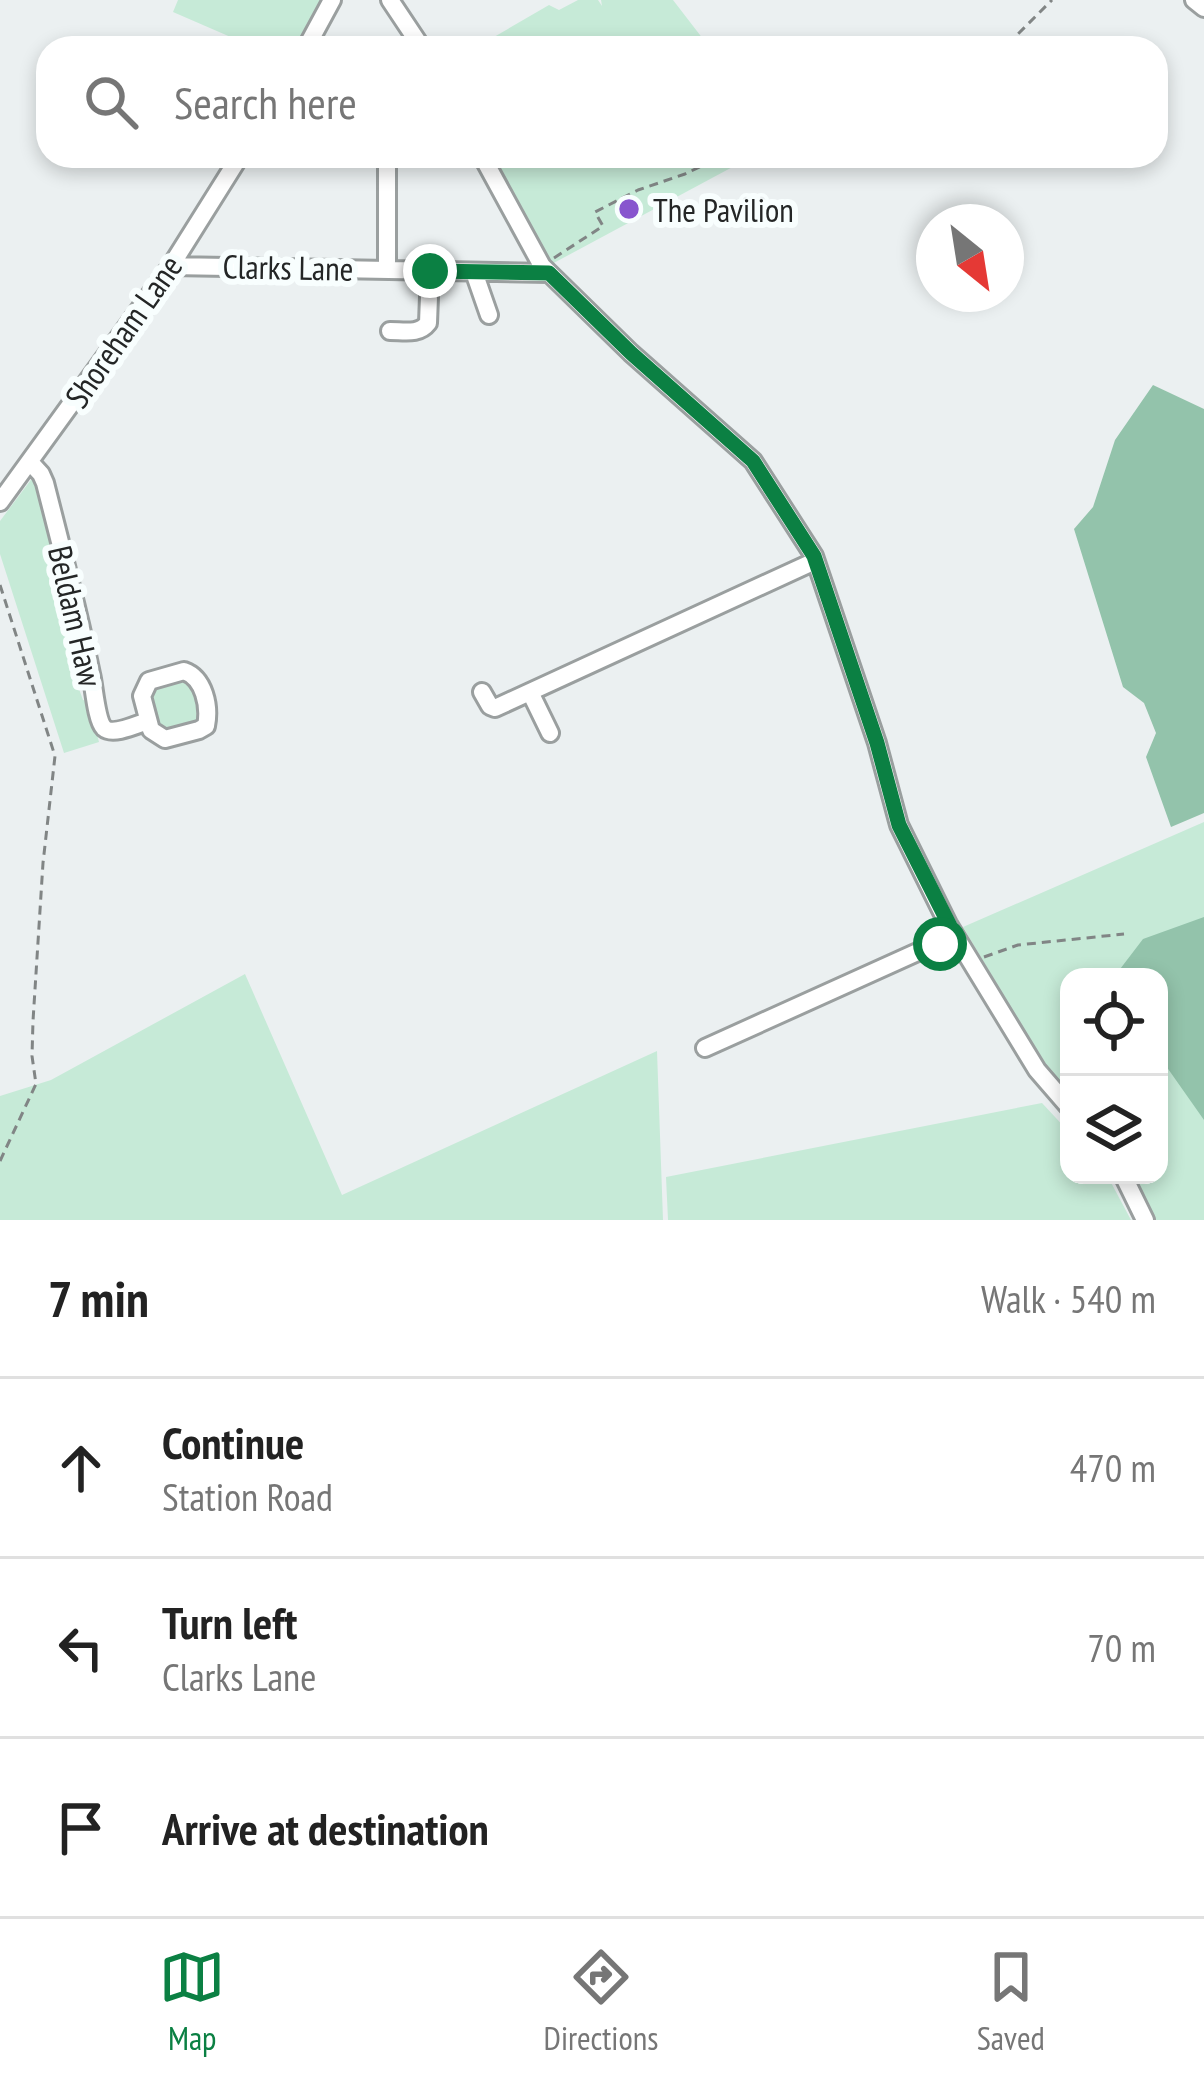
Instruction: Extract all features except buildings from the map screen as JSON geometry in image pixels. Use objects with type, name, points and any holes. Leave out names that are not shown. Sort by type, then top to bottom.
[{"type":"street","points":[[312,36],[332,0]]},
{"type":"street","points":[[390,0],[414,36]]},
{"type":"street","points":[[1194,0],[1204,8]]},
{"type":"street","name":"Shoreham Lane","points":[[0,502],[171,266],[232,168]]},
{"type":"street","points":[[387,168],[387,268]]},
{"type":"street","points":[[489,168],[545,270],[753,461],[815,561],[877,743],[899,825],[957,940],[1036,1070],[1060,1097]]},
{"type":"street","name":"Clarks Lane","points":[[171,266],[545,270]]},
{"type":"street","points":[[390,331],[417,332],[426,327],[430,271]]},
{"type":"street","points":[[474,272],[489,315]]},
{"type":"street","name":"Beldam Haw","points":[[30,462],[45,483],[104,728],[110,731],[148,721]]},
{"type":"street","points":[[482,692],[495,708],[815,561]]},
{"type":"street","name":"Beldam Haw","points":[[184,670],[194,674],[208,716],[206,726],[165,739],[151,730],[148,721],[142,696],[148,681],[184,670]]},
{"type":"street","points":[[530,692],[550,733]]},
{"type":"street","points":[[705,1048],[922,950],[957,940]]},
{"type":"street","points":[[1127,1184],[1144,1220]]},
{"type":"path","points":[[1016,36],[1052,0]]},
{"type":"path","points":[[545,270],[603,226],[595,212],[698,168]]},
{"type":"path","points":[[0,585],[56,756],[43,862],[33,1021],[36,1084],[0,1161]]},
{"type":"path","points":[[981,958],[1018,945],[1124,934]]},
{"type":"green space","points":[[178,0],[323,0],[304,36],[228,36],[173,12]]},
{"type":"green space","points":[[578,0],[598,0],[602,6],[601,0],[673,0],[701,36],[496,36],[549,5],[559,10]]},
{"type":"green space","points":[[493,168],[731,168],[550,265]]},
{"type":"green space","points":[[1153,385],[1204,409],[1204,813],[1171,827],[1146,757],[1156,733],[1144,703],[1123,687],[1074,529],[1093,507],[1115,440]]},
{"type":"green space","points":[[36,473],[88,673],[79,689],[88,701],[99,742],[64,753],[0,554],[0,521]]},
{"type":"green space","points":[[180,678],[195,684],[203,717],[196,726],[159,732],[148,694],[154,685]]},
{"type":"green space","points":[[1204,822],[1204,1220],[1155,1220],[1138,1184],[1168,1184],[1168,968],[1060,968],[1060,1081],[1043,1062],[963,927]]},
{"type":"green space","points":[[1204,917],[1204,1120],[1168,1069],[1168,968],[1121,968],[1143,939]]},
{"type":"green space","points":[[245,974],[342,1195],[657,1051],[663,1220],[0,1220],[0,1096],[51,1080]]},
{"type":"green space","points":[[1042,1103],[1060,1122],[1060,1184],[1112,1184],[1131,1220],[668,1220],[666,1177]]},
{"type":"place","name":"The Pavilion","points":[[629,209]]},
{"type":"route","points":[[430,271],[549,273],[753,461],[814,556],[877,743],[899,825],[957,940],[940,944]]}]
